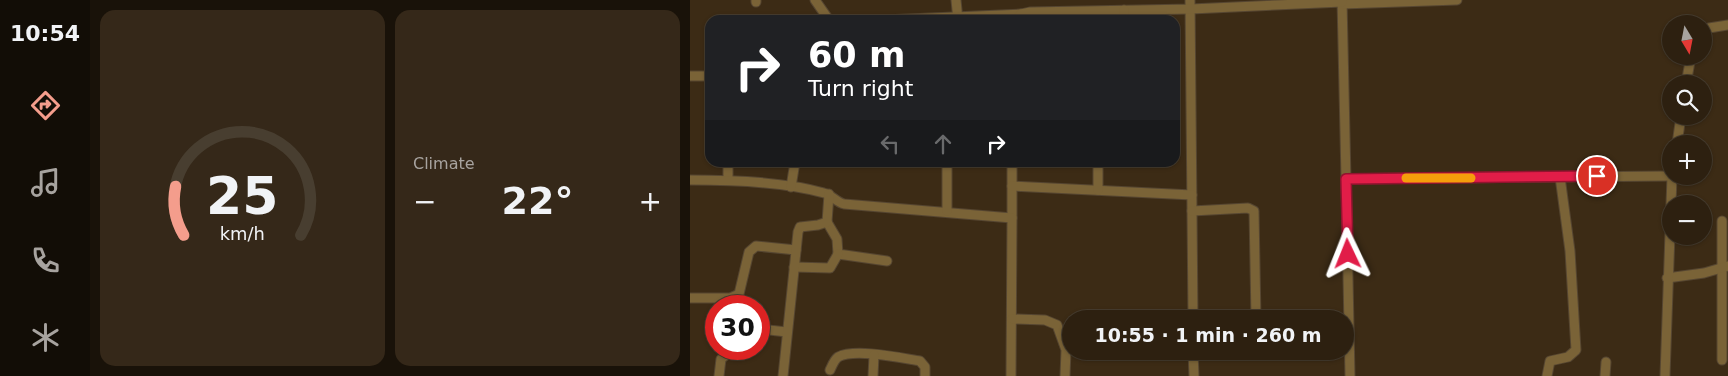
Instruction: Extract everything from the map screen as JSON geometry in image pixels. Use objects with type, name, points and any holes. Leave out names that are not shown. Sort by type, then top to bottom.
[{"type":"street","points":[[815,0],[826,15]]},
{"type":"street","points":[[956,0],[958,15]]},
{"type":"street","points":[[1005,15],[1190,5],[1457,0]]},
{"type":"street","points":[[1342,2],[1348,310]]},
{"type":"street","points":[[1190,5],[1193,310]]},
{"type":"street","points":[[1124,10],[1124,15]]},
{"type":"street","points":[[1712,28],[1728,26]]},
{"type":"street","points":[[690,76],[705,76]]},
{"type":"street","points":[[728,167],[728,180]]},
{"type":"street","points":[[791,187],[794,167]]},
{"type":"street","points":[[947,211],[948,167]]},
{"type":"street","points":[[1011,376],[1012,167]]},
{"type":"street","points":[[1098,167],[1098,190]]},
{"type":"street","points":[[1346,179],[1662,176]]},
{"type":"street","points":[[1547,376],[1550,361],[1568,357],[1576,350],[1570,251],[1560,177]]},
{"type":"street","points":[[690,180],[728,180],[791,187],[829,194],[844,204],[947,211],[1012,218]]},
{"type":"street","points":[[1665,376],[1671,185]]},
{"type":"street","points":[[1012,186],[1192,195]]},
{"type":"street","points":[[794,267],[830,268],[838,254],[837,239],[827,222],[829,194]]},
{"type":"street","points":[[1192,211],[1248,208],[1254,211],[1256,310]]},
{"type":"street","points":[[1722,221],[1724,267],[1722,360]]},
{"type":"street","points":[[782,376],[800,227],[818,226],[827,222]]},
{"type":"street","points":[[690,298],[730,298],[739,294],[749,252],[756,246],[796,250]]},
{"type":"street","points":[[838,254],[887,261]]},
{"type":"street","points":[[1667,278],[1704,273],[1724,267]]},
{"type":"street","points":[[1012,319],[1045,320],[1057,325],[1066,350],[1065,376]]},
{"type":"street","points":[[770,330],[787,332]]},
{"type":"street","points":[[873,376],[874,355]]},
{"type":"street","points":[[830,370],[840,356],[874,355],[920,361],[925,368],[925,376]]},
{"type":"street","points":[[719,376],[721,360]]},
{"type":"street","points":[[1194,360],[1194,376]]},
{"type":"street","points":[[1349,360],[1350,376]]},
{"type":"street","points":[[1605,376],[1606,362]]},
{"type":"slow traffic","points":[[1406,178],[1471,178]]},
{"type":"route","points":[[1348,254],[1346,179],[1597,176]]}]
